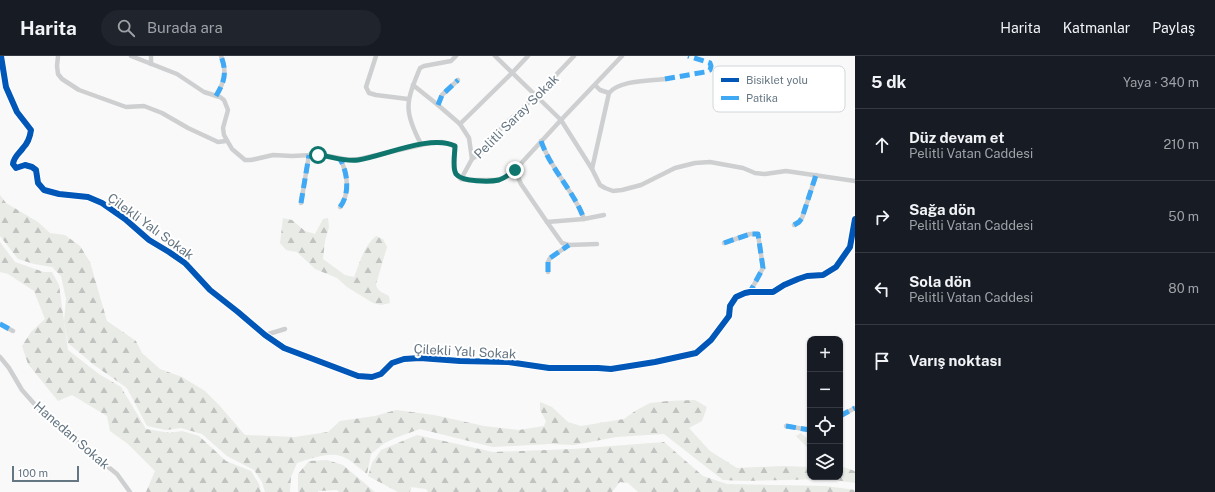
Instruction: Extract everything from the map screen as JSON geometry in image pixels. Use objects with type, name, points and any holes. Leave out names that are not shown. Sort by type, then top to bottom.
[{"type":"street","name":"Çilekli Yalı Sokak","points":[[1,56],[6,87],[17,112],[32,130],[25,147],[14,158],[13,164],[16,168],[25,165],[32,166],[36,170],[38,183],[44,190],[59,194],[88,197],[102,203],[125,219],[149,240],[185,263],[210,290],[265,335],[284,348],[358,376],[372,377],[381,374],[392,363],[404,359],[420,358],[508,362],[549,368],[611,369],[655,362],[696,353],[710,340],[729,316],[730,306],[736,297],[750,292],[773,292],[798,279],[807,276],[823,275],[836,267],[850,247],[855,219]]},
{"type":"street","points":[[58,56],[58,74],[62,79],[79,90],[126,107],[144,106],[162,113],[188,128],[218,142],[226,141]]},
{"type":"street","points":[[131,56],[177,74],[204,92],[224,100],[228,110],[222,128],[226,141],[232,149],[245,160],[273,155],[323,155],[340,159],[359,160],[421,144],[442,142],[455,146],[454,169],[457,175],[462,179],[468,180],[497,180],[506,177],[515,170],[622,56]]},
{"type":"street","points":[[151,56],[151,64]]},
{"type":"street","points":[[216,96],[224,82],[224,64],[221,56]]},
{"type":"street","points":[[376,56],[366,87],[369,93],[408,99]]},
{"type":"street","points":[[421,144],[410,119],[408,99],[413,85],[420,68],[452,61],[456,56]]},
{"type":"street","points":[[495,56],[537,95],[561,120],[592,169],[600,185],[605,188],[622,190],[641,185],[675,168],[696,163],[710,162],[743,168],[755,173],[765,174],[786,171],[855,181]]},
{"type":"street","points":[[460,124],[528,56]]},
{"type":"street","name":"Pelitli Saray Sokak","points":[[462,179],[472,158],[481,153],[508,120],[537,95],[574,56]]},
{"type":"street","points":[[592,169],[609,93],[616,87],[629,83],[665,79]]},
{"type":"street","points":[[438,105],[442,95],[458,80]]},
{"type":"street","points":[[413,85],[460,124],[469,138],[472,158]]},
{"type":"street","points":[[595,85],[600,90],[609,93]]},
{"type":"street","points":[[541,141],[553,167],[568,188],[584,219]]},
{"type":"street","points":[[301,203],[309,155]]},
{"type":"street","points":[[340,159],[345,167],[346,196],[340,207]]},
{"type":"street","points":[[515,170],[521,184],[562,243],[569,245],[597,244]]},
{"type":"street","points":[[794,225],[802,218],[816,175]]},
{"type":"street","points":[[547,222],[584,219],[604,215]]},
{"type":"street","points":[[724,243],[750,234],[758,234],[763,268],[750,292]]},
{"type":"street","points":[[548,272],[548,262],[550,258],[569,245]]},
{"type":"street","points":[[0,324],[13,331]]},
{"type":"street","points":[[265,335],[285,329]]},
{"type":"street","name":"Hanedan Sokak","points":[[0,357],[22,390],[45,416],[117,474],[130,492]]},
{"type":"street","points":[[843,414],[855,408]]},
{"type":"street","points":[[786,426],[807,430]]},
{"type":"green space","points":[[0,195],[6,203],[38,222],[50,233],[65,235],[80,246],[90,262],[107,321],[136,341],[142,353],[160,369],[182,377],[205,391],[245,435],[295,437],[328,432],[340,421],[375,416],[396,410],[434,415],[484,426],[519,430],[544,426],[546,421],[540,410],[540,402],[552,407],[568,422],[581,426],[624,419],[650,403],[695,400],[707,407],[702,421],[689,428],[710,451],[737,468],[783,466],[807,467],[807,480],[723,480],[664,434],[616,437],[574,445],[550,444],[493,447],[420,429],[383,444],[371,454],[367,474],[344,457],[325,455],[297,463],[291,477],[290,492],[265,492],[262,482],[254,470],[227,456],[202,434],[181,428],[166,430],[147,426],[127,388],[94,365],[68,343],[64,322],[66,299],[61,276],[52,267],[34,264],[18,259],[0,236]]},
{"type":"green space","points":[[283,218],[292,220],[305,231],[315,234],[323,219],[328,218],[329,227],[325,241],[323,259],[345,275],[354,277],[362,255],[368,245],[376,236],[383,239],[387,247],[376,284],[379,291],[389,296],[390,303],[381,305],[373,303],[347,287],[337,278],[315,269],[297,252],[286,250],[280,243]]},
{"type":"green space","points":[[0,242],[15,262],[44,272],[52,272],[59,285],[68,350],[99,374],[121,387],[146,429],[170,433],[182,431],[199,436],[226,461],[251,471],[259,484],[261,492],[146,492],[155,471],[128,444],[110,431],[107,416],[72,395],[58,401],[28,364],[22,346],[31,332],[45,319],[34,291],[8,274],[0,272]]},
{"type":"green space","points":[[801,433],[807,438],[807,447],[796,436]]},
{"type":"green space","points":[[417,435],[493,452],[573,449],[664,442],[703,476],[727,484],[826,486],[855,490],[855,492],[638,492],[628,483],[620,482],[612,492],[428,492],[426,489],[411,487],[410,492],[398,492],[368,476],[372,463],[381,450]]},
{"type":"green space","points":[[327,460],[343,465],[375,492],[339,492],[337,490],[298,492],[298,474],[309,461]]},
{"type":"green space","points":[[843,467],[855,471],[855,483],[835,480],[843,480]]},
{"type":"marked path","points":[[216,96],[224,76],[224,67],[221,56]]},
{"type":"marked path","points":[[665,79],[710,70],[710,63],[688,56]]},
{"type":"marked path","points":[[438,105],[442,95],[458,80]]},
{"type":"marked path","points":[[541,141],[545,152],[580,209],[584,219]]},
{"type":"marked path","points":[[301,203],[309,155]]},
{"type":"marked path","points":[[340,159],[345,171],[347,190],[340,207]]},
{"type":"marked path","points":[[794,225],[802,218],[816,175]]},
{"type":"marked path","points":[[724,243],[750,234],[758,234],[763,268],[750,292]]},
{"type":"marked path","points":[[548,272],[548,262],[550,258],[569,245]]},
{"type":"marked path","points":[[0,324],[13,331]]},
{"type":"marked path","points":[[843,414],[855,408]]},
{"type":"marked path","points":[[786,426],[807,430]]},
{"type":"cycle path","points":[[1,56],[6,87],[17,112],[31,130],[25,146],[14,159],[13,164],[16,168],[25,165],[36,170],[38,183],[44,190],[59,194],[88,197],[102,203],[125,219],[149,240],[185,263],[210,290],[265,335],[284,348],[358,376],[372,377],[381,374],[392,363],[404,359],[420,358],[508,362],[549,368],[611,369],[655,362],[696,353],[711,340],[729,316],[730,306],[736,297],[750,292],[773,292],[798,279],[807,276],[823,275],[836,267],[850,247],[855,219]]},
{"type":"route","points":[[318,155],[340,159],[359,160],[421,144],[442,142],[455,146],[454,169],[457,175],[462,179],[497,180],[506,177],[515,170]]}]
